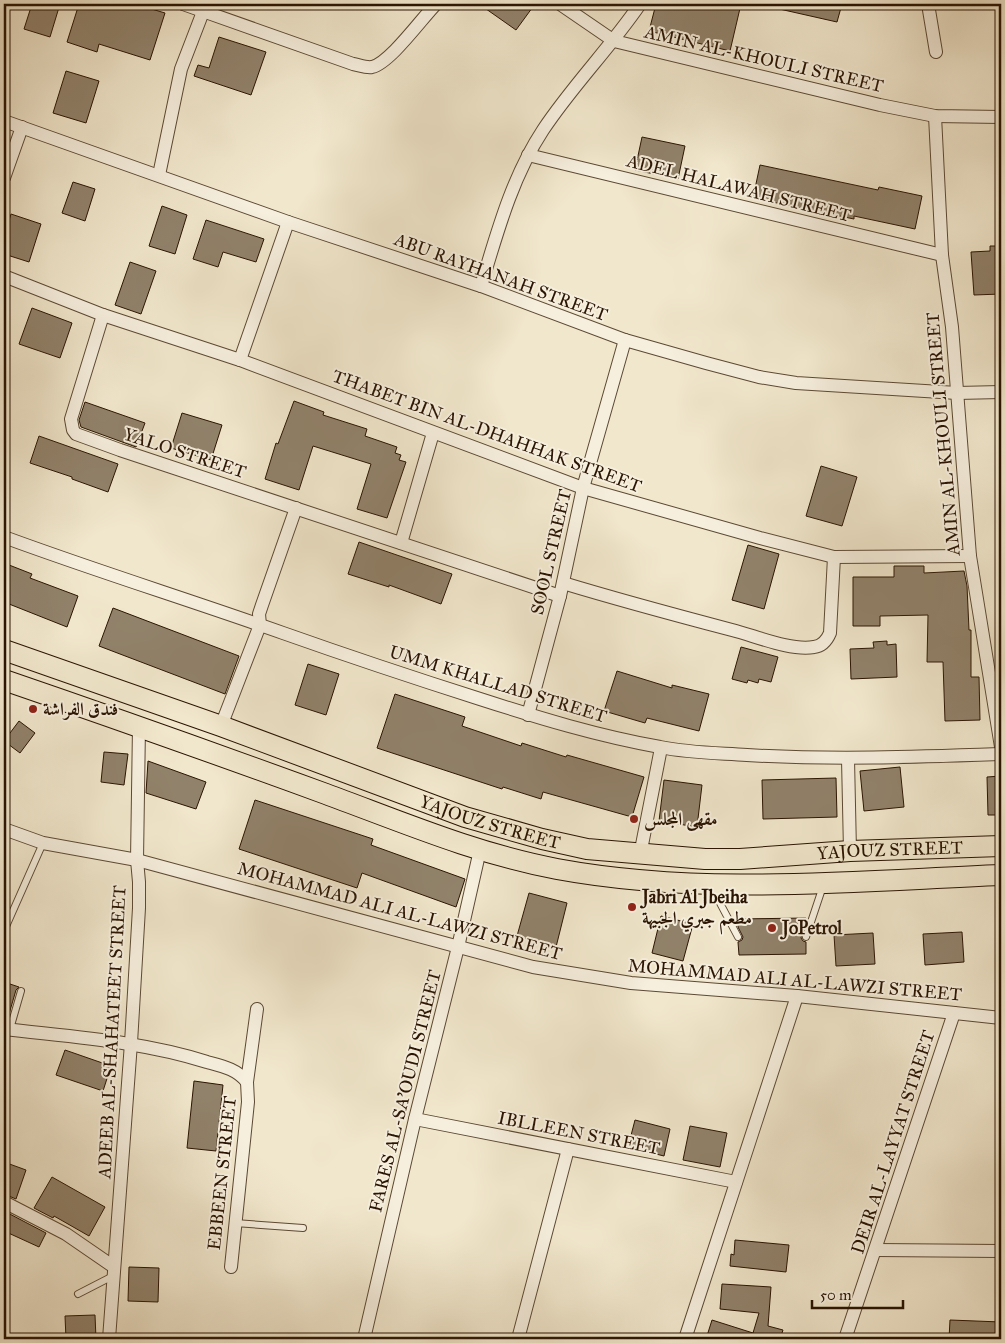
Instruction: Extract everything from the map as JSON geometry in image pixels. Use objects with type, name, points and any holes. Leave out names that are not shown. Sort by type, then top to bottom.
[{"type":"main road","name":"YAJOUZ STREET","points":[[4,650],[221,726],[475,820],[578,847],[705,859],[740,859],[850,851],[1001,846]]},
{"type":"main road","name":"YAJOUZ STREET","points":[[4,680],[139,726],[480,850],[558,869],[644,881],[710,885],[825,883],[1001,875]]},
{"type":"street","points":[[183,4],[204,7],[353,64],[366,67],[382,63],[404,42],[436,4]]},
{"type":"street","points":[[560,4],[614,41]]},
{"type":"street","points":[[481,286],[514,189],[528,155],[564,100],[614,41],[640,4]]},
{"type":"street","points":[[928,4],[936,52]]},
{"type":"street","points":[[159,176],[181,69],[204,7]]},
{"type":"street","name":"AMIN AL-KHOULI STREET","points":[[614,41],[871,103],[935,116],[1001,117]]},
{"type":"street","name":"AMIN AL-KHOULI STREET","points":[[935,116],[942,255],[952,326],[970,556],[1001,748]]},
{"type":"street","name":"ABU RAYHANAH STREET","points":[[4,121],[288,222],[481,286],[625,340],[715,366],[796,383],[956,393],[1001,392]]},
{"type":"street","points":[[4,178],[22,127]]},
{"type":"street","name":"ADEL HALAWAH STREET","points":[[528,155],[942,255]]},
{"type":"street","points":[[240,360],[288,222]]},
{"type":"street","name":"THABET BIN AL-DHAHHAK STREET","points":[[4,276],[103,315],[240,360],[583,488],[743,534],[834,557],[970,556]]},
{"type":"street","name":"YALO STREET","points":[[103,315],[71,419],[72,430],[81,436],[560,596]]},
{"type":"street","name":"SOOL STREET","points":[[528,715],[560,596],[583,488],[625,340]]},
{"type":"street","points":[[401,543],[433,432]]},
{"type":"street","points":[[221,726],[260,625],[259,614],[296,508]]},
{"type":"street","name":"UMM KHALLAD STREET","points":[[4,537],[127,581],[528,715],[578,729],[661,748],[753,756],[848,759],[1001,754]]},
{"type":"street","points":[[562,583],[675,616],[789,646],[816,647],[823,644],[830,633],[834,557]]},
{"type":"street","name":"ADEEB AL-SHAHATEET STREET","points":[[109,1339],[139,908],[139,882],[136,860],[139,726]]},
{"type":"street","points":[[640,854],[661,748]]},
{"type":"street","points":[[848,759],[850,851]]},
{"type":"street","name":"MOHAMMAD ALI AL-LAWZI STREET","points":[[4,829],[43,843],[136,860],[533,967],[631,983],[797,996],[1001,1018]]},
{"type":"street","name":"FARES AL-SA’OUDI STREET","points":[[364,1339],[414,1119],[458,947],[480,850]]},
{"type":"street","points":[[685,1339],[797,996]]},
{"type":"street","name":"EBBEEN STREET","points":[[231,1267],[248,1102],[247,1082],[257,1009]]},
{"type":"street","name":"DEIR AL-LAYYAT STREET","points":[[845,1339],[954,1012]]},
{"type":"street","name":"EBBEEN STREET","points":[[7,1029],[131,1043],[187,1056],[234,1070],[242,1075],[247,1082]]},
{"type":"street","name":"IBLLEEN STREET","points":[[414,1119],[736,1182]]},
{"type":"street","points":[[518,1339],[568,1149]]},
{"type":"street","points":[[4,1202],[66,1234],[114,1271]]},
{"type":"street","points":[[876,1250],[1001,1251]]},
{"type":"lane","points":[[4,931],[43,843]]},
{"type":"lane","points":[[806,937],[825,883]]},
{"type":"lane","points":[[710,885],[738,937]]},
{"type":"lane","points":[[7,1029],[21,990]]},
{"type":"lane","points":[[235,1223],[303,1228]]},
{"type":"lane","points":[[78,1294],[114,1271]]},
{"type":"building","points":[[32,4],[60,4],[50,37],[24,29]]},
{"type":"building","points":[[79,4],[135,4],[165,13],[150,60],[99,44],[97,52],[67,42]]},
{"type":"building","points":[[479,4],[535,4],[516,30]]},
{"type":"building","points":[[656,4],[697,4],[708,6],[708,4],[741,4],[730,51],[649,31]]},
{"type":"building","points":[[775,4],[842,4],[837,22],[775,8]]},
{"type":"building","points":[[219,37],[266,52],[251,95],[194,76],[198,65],[209,68]]},
{"type":"building","points":[[66,71],[99,81],[86,123],[53,113]]},
{"type":"building","points":[[642,137],[685,146],[678,179],[635,170]]},
{"type":"building","points":[[760,165],[878,190],[879,187],[922,196],[915,229],[854,216],[854,219],[753,198]]},
{"type":"building","points":[[73,182],[95,189],[85,221],[62,213]]},
{"type":"building","points":[[162,206],[187,215],[175,254],[149,246]]},
{"type":"building","points":[[11,214],[41,224],[29,262],[4,254],[4,237]]},
{"type":"building","points":[[206,220],[264,239],[256,262],[223,252],[218,267],[193,259]]},
{"type":"building","points":[[990,246],[1001,246],[1001,294],[974,295],[971,252],[990,251]]},
{"type":"building","points":[[130,262],[156,271],[141,314],[115,305]]},
{"type":"building","points":[[32,308],[72,323],[60,358],[19,344]]},
{"type":"building","points":[[294,401],[324,412],[323,415],[367,429],[365,436],[397,447],[395,453],[401,455],[399,460],[406,462],[387,518],[357,509],[371,464],[313,446],[299,490],[265,479],[276,443],[278,444]]},
{"type":"building","points":[[85,402],[145,423],[136,447],[81,427],[79,420]]},
{"type":"building","points":[[182,413],[222,425],[211,460],[171,448]]},
{"type":"building","points":[[39,436],[118,464],[108,492],[72,479],[72,477],[30,463]]},
{"type":"building","points":[[821,466],[857,477],[842,526],[806,516]]},
{"type":"building","points":[[359,542],[452,574],[441,604],[389,585],[389,587],[348,574]]},
{"type":"building","points":[[748,545],[779,554],[764,609],[732,600]]},
{"type":"building","points":[[4,563],[32,574],[30,578],[78,596],[67,627],[4,602]]},
{"type":"building","points":[[894,566],[924,566],[924,573],[964,571],[967,586],[969,630],[971,630],[971,677],[979,677],[980,720],[945,721],[943,662],[927,662],[928,615],[880,616],[880,626],[853,626],[853,577],[894,577]]},
{"type":"building","points":[[113,608],[239,656],[225,694],[99,646]]},
{"type":"building","points":[[887,641],[887,645],[896,644],[897,677],[851,679],[850,649],[874,648],[873,642]]},
{"type":"building","points":[[741,647],[778,657],[771,682],[759,679],[758,683],[748,680],[747,683],[732,679]]},
{"type":"building","points":[[308,664],[339,674],[326,715],[295,705]]},
{"type":"building","points":[[617,671],[672,688],[672,685],[709,694],[699,731],[647,718],[645,723],[604,711]]},
{"type":"building","points":[[395,694],[465,717],[462,726],[521,746],[522,743],[566,757],[567,755],[644,777],[632,817],[543,792],[541,799],[503,787],[502,789],[377,748]]},
{"type":"building","points":[[19,721],[35,733],[20,753],[4,741]]},
{"type":"building","points":[[104,752],[128,754],[124,785],[101,782]]},
{"type":"building","points":[[148,761],[206,782],[196,809],[146,793]]},
{"type":"building","points":[[900,767],[904,807],[864,811],[860,771]]},
{"type":"building","points":[[1001,776],[1001,815],[988,815],[987,777]]},
{"type":"building","points":[[836,778],[837,817],[763,819],[762,780]]},
{"type":"building","points":[[664,780],[702,785],[697,827],[659,821]]},
{"type":"building","points":[[255,800],[373,839],[371,845],[465,879],[456,907],[362,873],[357,888],[239,849]]},
{"type":"building","points":[[529,893],[567,903],[556,947],[517,936]]},
{"type":"building","points":[[661,916],[693,924],[683,961],[652,953]]},
{"type":"building","name":"JoPetrol","points":[[806,918],[801,938],[806,942],[806,954],[739,955],[738,942],[743,937],[738,927],[738,919]]},
{"type":"building","points":[[962,932],[964,962],[925,965],[923,934]]},
{"type":"building","points":[[873,933],[875,964],[836,966],[834,935]]},
{"type":"building","points":[[4,982],[19,987],[16,990],[7,1021],[4,1021]]},
{"type":"building","points":[[65,1050],[111,1066],[103,1091],[56,1075]]},
{"type":"building","points":[[194,1081],[223,1085],[216,1151],[187,1148]]},
{"type":"building","points":[[635,1120],[670,1129],[664,1156],[628,1147]]},
{"type":"building","points":[[690,1126],[727,1133],[720,1167],[683,1160]]},
{"type":"building","points":[[4,1162],[26,1170],[16,1199],[4,1194]]},
{"type":"building","points":[[52,1177],[105,1207],[89,1236],[54,1216],[53,1218],[34,1208]]},
{"type":"building","points":[[4,1211],[46,1233],[39,1247],[4,1231]]},
{"type":"building","points":[[735,1240],[789,1245],[786,1272],[730,1266],[731,1254],[734,1255]]},
{"type":"building","points":[[129,1267],[159,1268],[158,1302],[128,1301]]},
{"type":"building","points":[[722,1284],[771,1287],[768,1326],[783,1330],[780,1339],[706,1339],[712,1320],[753,1333],[759,1313],[720,1309]]},
{"type":"building","points":[[95,1315],[96,1339],[66,1339],[65,1316]]},
{"type":"building","points":[[950,1320],[1001,1322],[1001,1339],[949,1339]]},
{"type":"place","name":"فندق الفراشة","points":[[33,709]]},
{"type":"place","name":"مقهى المجلس","points":[[634,819]]},
{"type":"place","name":"Jabri Al Jbeiha مطعم جبري الجبيهة","points":[[632,907]]},
{"type":"place","name":"JoPetrol","points":[[772,928]]}]
